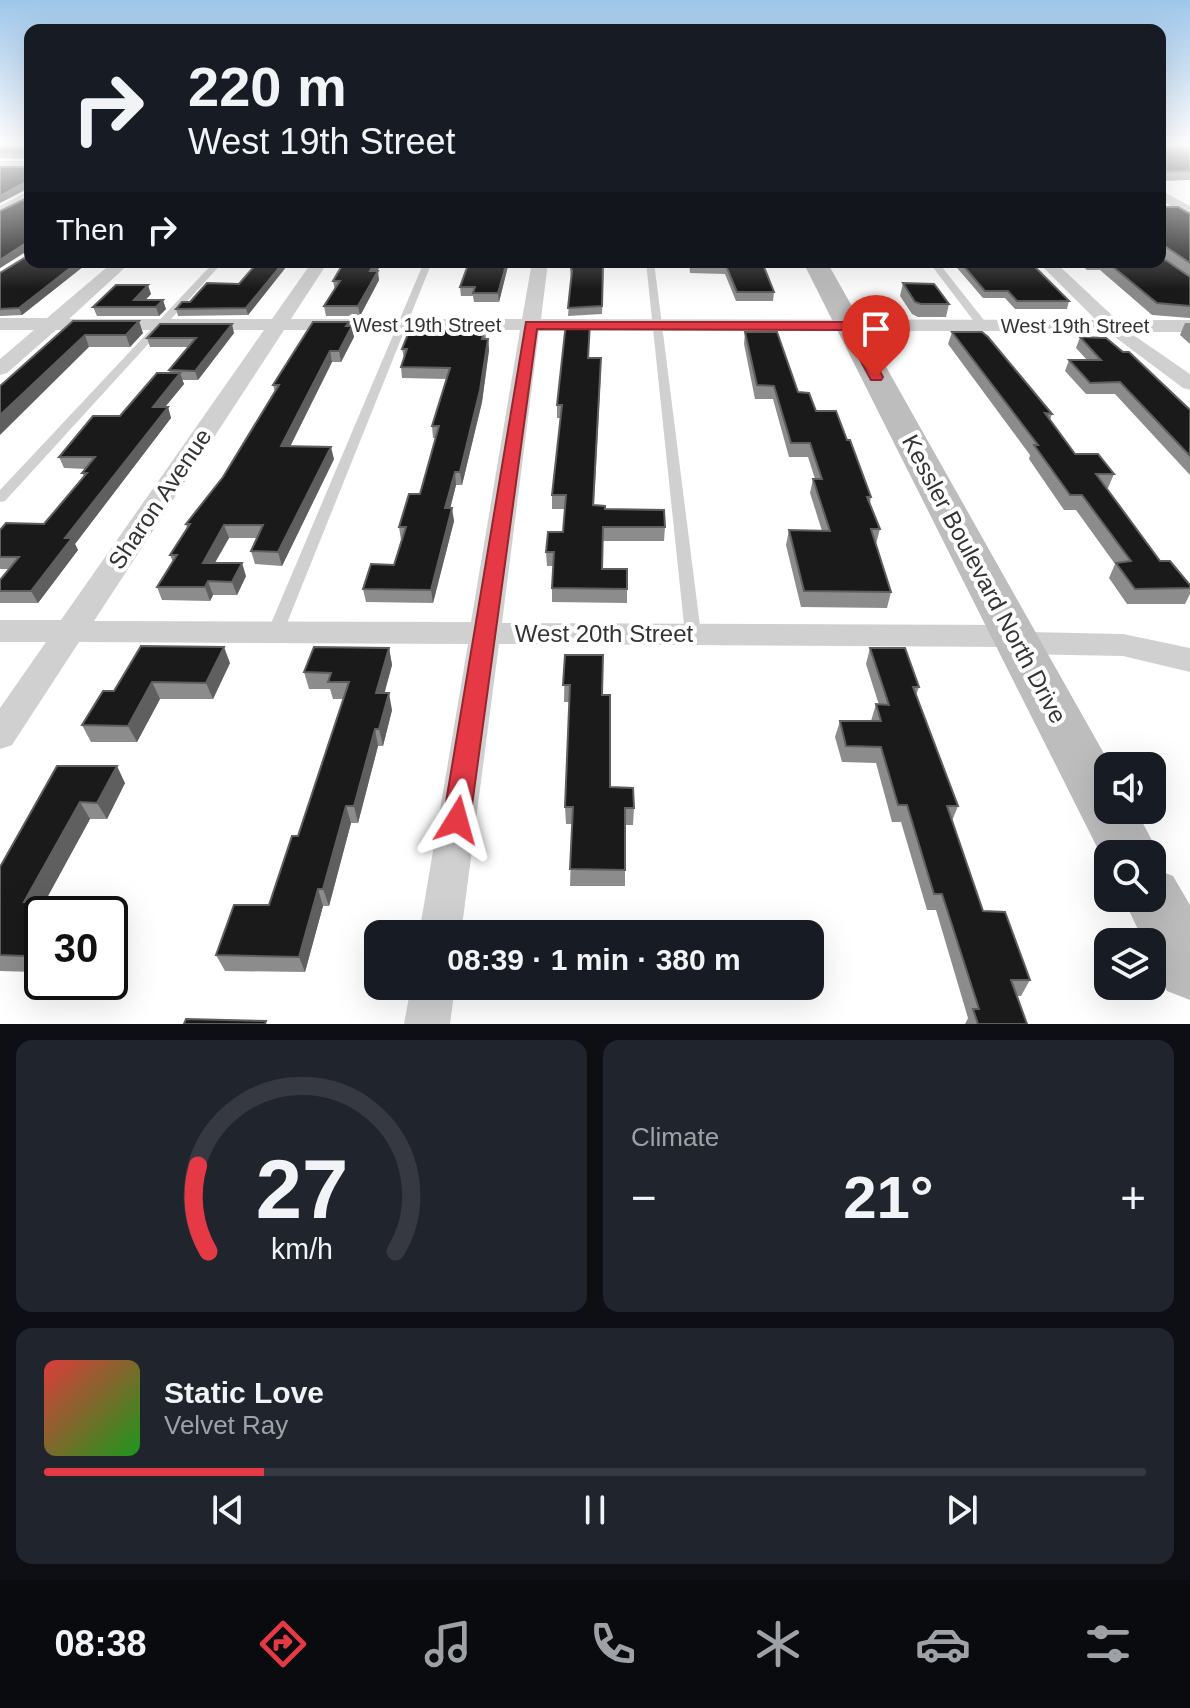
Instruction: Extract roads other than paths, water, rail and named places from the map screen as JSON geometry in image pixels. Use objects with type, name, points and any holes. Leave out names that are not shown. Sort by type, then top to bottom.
[{"type":"main road","name":"Kessler Boulevard North Drive","points":[[818,268],[1123,840]]},
{"type":"main road","points":[[1160,912],[1190,968]]},
{"type":"street","points":[[1166,195],[1190,212]]},
{"type":"street","points":[[0,212],[24,198]]},
{"type":"street","points":[[0,369],[116,268]]},
{"type":"street","name":"Sharon Avenue","points":[[0,735],[316,268]]},
{"type":"street","points":[[442,920],[539,268]]},
{"type":"street","points":[[1052,268],[1146,354],[1190,384]]},
{"type":"street","name":"West 19th Street","points":[[0,324],[1190,326]]},
{"type":"street","name":"West 20th Street","points":[[0,631],[693,634],[1017,639],[1123,645],[1190,660]]},
{"type":"street","points":[[427,1024],[431,1000]]},
{"type":"lane","points":[[0,498],[213,268]]},
{"type":"lane","points":[[275,633],[426,268]]},
{"type":"lane","points":[[651,268],[693,634]]},
{"type":"lane","points":[[938,268],[983,326]]}]
